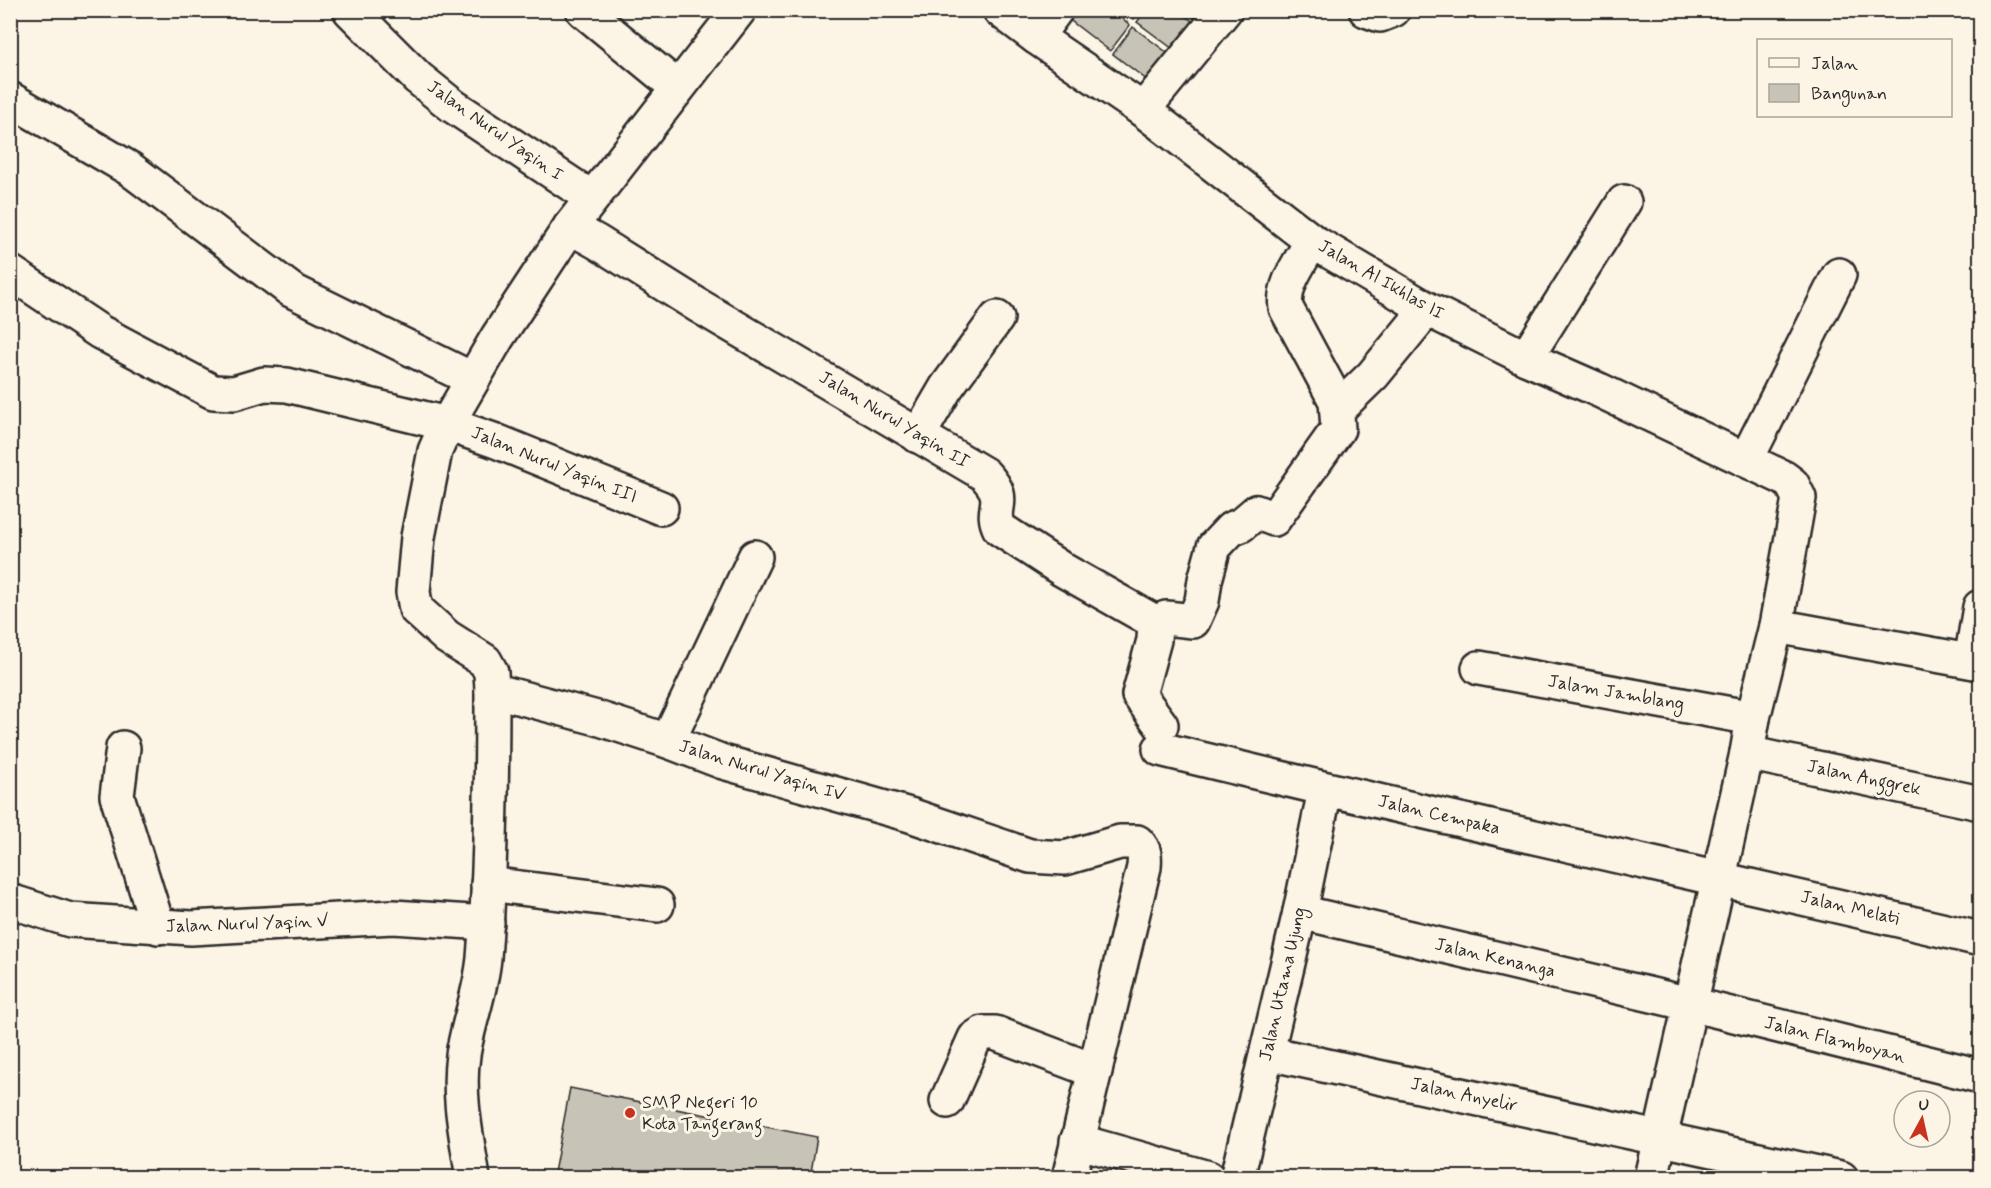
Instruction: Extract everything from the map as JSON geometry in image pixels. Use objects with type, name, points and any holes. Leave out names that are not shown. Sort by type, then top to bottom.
[{"type":"street","name":"Jalan Nurul Yaqin I","points":[[350,10],[418,78],[453,106],[592,198]]},
{"type":"street","points":[[584,10],[678,88]]},
{"type":"street","points":[[473,1178],[462,1092],[462,1058],[483,967],[487,923],[492,690],[490,672],[485,661],[447,637],[416,609],[412,592],[423,506],[435,451],[472,379],[526,291],[583,234],[592,198],[739,10]]},
{"type":"street","name":"Jalan Al Ikhlas II","points":[[1000,10],[1036,38],[1143,110],[1312,241],[1427,309],[1784,478],[1797,491],[1799,498],[1776,626]]},
{"type":"street","points":[[1036,38],[1056,10]]},
{"type":"street","points":[[1143,110],[1225,10]]},
{"type":"street","points":[[1366,10],[1380,15],[1393,10]]},
{"type":"street","points":[[10,99],[130,169],[291,290],[472,379]]},
{"type":"street","points":[[1527,358],[1624,202]]},
{"type":"street","name":"Jalan Nurul Yaqin II","points":[[583,234],[699,306],[984,474],[993,483],[999,496],[997,523],[1000,529],[1064,570],[1155,622]]},
{"type":"street","points":[[1155,622],[1166,618],[1193,621],[1202,602],[1214,547],[1232,529],[1242,525],[1256,512],[1274,519],[1338,429],[1337,410],[1330,388],[1286,308],[1286,288],[1312,241]]},
{"type":"street","name":"Jalan Nurul Yaqin III","points":[[10,272],[100,332],[213,392],[234,393],[264,384],[287,385],[447,424],[496,441],[661,508]]},
{"type":"street","points":[[1746,460],[1839,275]]},
{"type":"street","points":[[1337,410],[1373,375],[1427,309]]},
{"type":"street","points":[[918,436],[946,388],[997,318]]},
{"type":"street","points":[[668,741],[755,557]]},
{"type":"street","points":[[1651,1178],[1753,718],[1776,626],[1976,662],[1980,607]]},
{"type":"street","name":"Jalan Cempaka","points":[[1155,622],[1154,640],[1139,695],[1160,737],[1326,790],[1719,878]]},
{"type":"street","name":"Jalam Jamblang","points":[[1479,668],[1753,718]]},
{"type":"street","name":"Jalan Nurul Yaqin IV","points":[[492,690],[597,718],[723,762],[910,815],[1030,856],[1065,858],[1103,846],[1130,841],[1137,842],[1143,848],[1144,867],[1095,1071]]},
{"type":"street","points":[[123,748],[117,796],[158,927]]},
{"type":"street","name":"Jalan Anggrek","points":[[1747,753],[1980,802]]},
{"type":"street","name":"Jalan Utama Ujung","points":[[1237,1178],[1268,1053],[1326,790]]},
{"type":"street","name":"Jalan Melati","points":[[1719,878],[1980,939]]},
{"type":"street","points":[[488,884],[657,905]]},
{"type":"street","name":"Jalan Nurul Yaqin V","points":[[10,902],[70,920],[158,927],[191,928],[393,917],[487,923]]},
{"type":"street","name":"Jalan Kenanga","points":[[1300,912],[1690,1004]]},
{"type":"street","name":"Jalan Flamboyan","points":[[1690,1004],[1980,1076]]},
{"type":"street","points":[[947,1101],[975,1038],[983,1033],[995,1033],[1095,1071],[1070,1178]]},
{"type":"street","name":"Jalan Anyelir","points":[[1268,1053],[1841,1178]]},
{"type":"street","points":[[1077,1141],[1208,1178]]},
{"type":"building","points":[[1072,10],[1112,10],[1130,25],[1110,51],[1067,18]]},
{"type":"building","points":[[1122,10],[1141,10],[1134,19]]},
{"type":"building","points":[[1146,10],[1178,10],[1201,28],[1181,55],[1137,22]]},
{"type":"building","points":[[1185,10],[1214,10],[1203,25]]},
{"type":"building","points":[[1133,27],[1177,60],[1156,87],[1113,54]]},
{"type":"building","name":"SMP Negeri 10 Kota Tangerang","points":[[570,1088],[817,1137],[810,1178],[553,1178]]},
{"type":"place","name":"SMP Negeri 10 Kota Tangerang","points":[[630,1113]]}]
